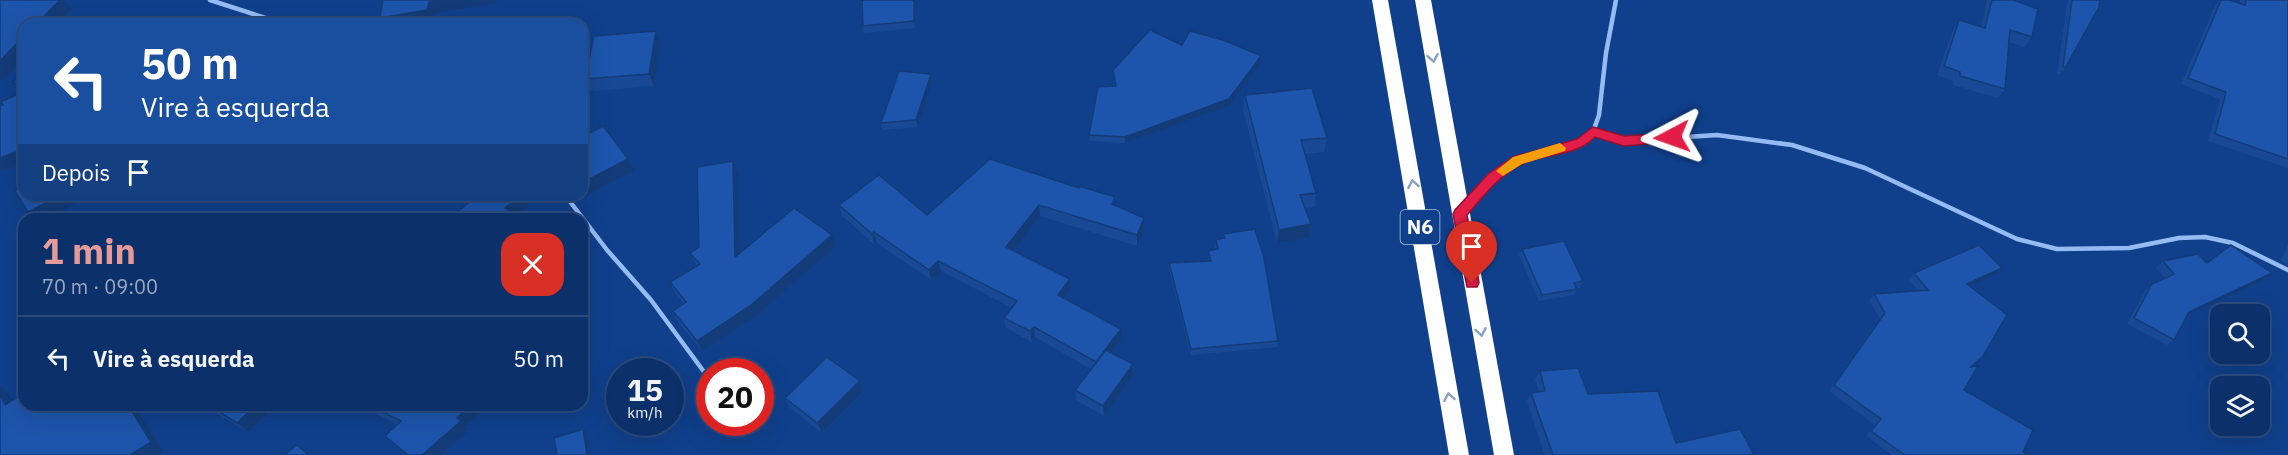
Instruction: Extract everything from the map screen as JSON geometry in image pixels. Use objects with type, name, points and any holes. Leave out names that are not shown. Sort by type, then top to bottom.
[{"type":"highway","name":"N6","points":[[1380,0],[1459,455]]},
{"type":"highway","name":"N6","points":[[1422,0],[1504,455]]},
{"type":"lane","points":[[210,0],[266,18]]},
{"type":"lane","points":[[1460,214],[1492,178],[1518,160],[1581,143],[1593,132],[1599,115],[1606,53],[1616,0]]},
{"type":"lane","points":[[1593,132],[1624,141],[1717,135],[1792,145],[1865,168],[2017,239],[2057,249],[2129,248],[2179,238],[2205,237],[2233,243],[2288,270]]},
{"type":"lane","points":[[570,201],[579,213]]},
{"type":"lane","points":[[588,225],[651,300],[696,362]]},
{"type":"building","points":[[0,0],[60,0],[42,18],[18,18],[18,42],[0,61]]},
{"type":"building","points":[[383,0],[438,0],[429,2],[427,10],[380,18]]},
{"type":"building","points":[[862,0],[914,0],[914,21],[863,26]]},
{"type":"building","points":[[1992,0],[2013,0],[2038,9],[2032,37],[2010,30],[2005,89],[1960,76],[1960,72],[1944,66],[1959,20],[1985,28]]},
{"type":"building","points":[[2072,0],[2100,0],[2099,7],[2065,68],[2063,67]]},
{"type":"building","points":[[2221,0],[2230,0],[2245,5],[2246,0],[2288,0],[2288,159],[2215,134],[2226,92],[2188,78]]},
{"type":"building","points":[[1150,30],[1182,45],[1190,31],[1226,41],[1261,56],[1229,99],[1125,137],[1089,135],[1098,87],[1116,86],[1113,70]]},
{"type":"building","points":[[656,31],[649,74],[588,79],[588,65],[594,36]]},
{"type":"building","points":[[899,71],[931,74],[916,120],[881,123]]},
{"type":"building","points":[[1312,88],[1327,138],[1301,140],[1316,193],[1300,195],[1311,224],[1279,230],[1245,95]]},
{"type":"building","points":[[18,94],[18,151],[0,158],[0,106],[3,105],[1,102]]},
{"type":"building","points":[[603,126],[628,159],[588,180],[588,134]]},
{"type":"building","points":[[990,159],[1079,188],[1079,186],[1115,197],[1112,204],[1144,218],[1137,235],[1039,205],[1006,247],[1070,279],[1058,295],[1121,329],[1096,362],[1034,327],[1030,331],[1004,318],[1017,301],[938,261],[929,270],[874,232],[872,234],[839,205],[879,175],[927,215]]},
{"type":"building","points":[[733,161],[735,257],[794,208],[832,235],[750,306],[697,341],[673,311],[686,302],[670,282],[700,264],[690,253],[699,247],[697,167]]},
{"type":"building","points":[[21,201],[49,201],[28,212]]},
{"type":"building","points":[[471,201],[514,201],[505,208],[512,213],[456,213]]},
{"type":"building","points":[[1255,229],[1264,258],[1278,341],[1191,349],[1169,263],[1211,261],[1208,251],[1218,249],[1216,240],[1225,238],[1223,234]]},
{"type":"building","points":[[1564,241],[1583,281],[1574,283],[1577,289],[1542,295],[1522,249]]},
{"type":"building","points":[[1979,245],[2002,268],[1967,284],[2007,315],[1983,356],[1971,367],[1978,366],[1964,390],[2033,430],[2023,452],[2029,455],[1905,455],[1871,431],[1881,419],[1834,385],[1885,313],[1874,294],[1928,290],[1914,273]]},
{"type":"building","points":[[2231,245],[2272,273],[2189,312],[2174,340],[2134,318],[2152,284],[2174,274],[2163,261],[2198,254],[2207,263]]},
{"type":"building","points":[[1106,350],[1133,364],[1103,406],[1075,390]]},
{"type":"building","points":[[827,357],[860,381],[817,423],[785,398]]},
{"type":"building","points":[[1578,368],[1588,394],[1658,391],[1676,443],[1740,429],[1754,455],[1553,455],[1531,393],[1545,391],[1540,371]]},
{"type":"building","points":[[0,394],[5,405],[18,397],[18,411],[132,411],[151,442],[130,455],[0,455]]},
{"type":"building","points":[[218,411],[250,411],[237,423]]},
{"type":"building","points":[[381,411],[465,411],[457,418],[461,421],[422,455],[408,455],[385,436],[401,421]]},
{"type":"building","points":[[583,429],[587,455],[557,455],[554,438]]},
{"type":"building","points":[[297,445],[309,455],[284,455]]},
{"type":"slow traffic","points":[[1503,171],[1518,160],[1560,148]]},
{"type":"route","points":[[1472,283],[1460,214],[1492,178],[1518,160],[1581,143],[1593,132],[1624,141],[1672,137]]}]
